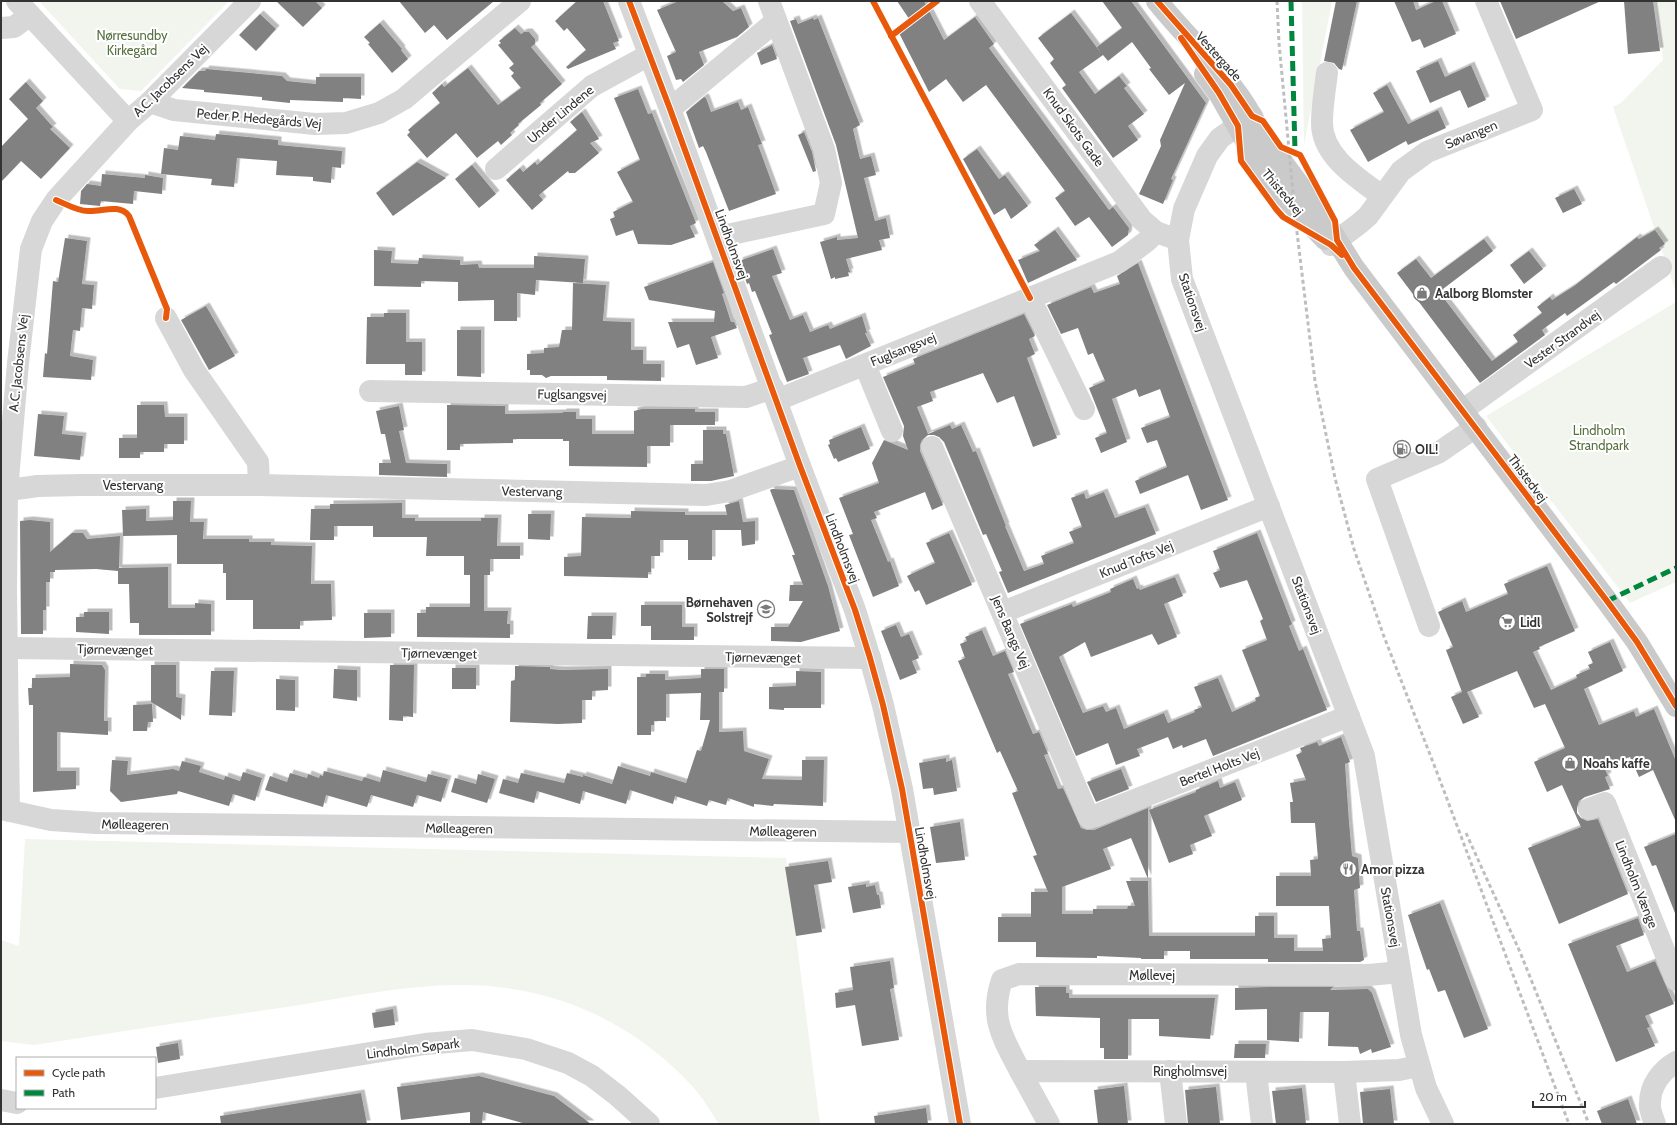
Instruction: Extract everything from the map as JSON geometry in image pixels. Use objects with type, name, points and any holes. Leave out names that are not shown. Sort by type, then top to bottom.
[{"type":"main road","name":"Vestergade","points":[[1161,7],[1218,93],[1245,121]]},
{"type":"main road","name":"Thistedvej","points":[[1245,121],[1266,176],[1334,242],[1470,418],[1637,642],[1676,706]]},
{"type":"street","name":"A.C. Jacobsens Vej","points":[[5,810],[7,648],[3,591],[4,491],[9,362],[31,249],[42,221],[56,200],[128,121],[150,102],[250,1]]},
{"type":"street","name":"Peder P. Hedegårds Vej","points":[[150,102],[174,110],[307,124],[353,121],[379,113],[404,99],[520,1]]},
{"type":"street","name":"Lindholmsvej","points":[[629,1],[718,237],[800,466],[855,610],[870,658],[883,705],[909,832],[960,1124]]},
{"type":"street","name":"Knud Skots Gade","points":[[980,1],[1142,220],[1156,232],[1178,240]]},
{"type":"street","name":"Søvangen","points":[[1334,242],[1360,224],[1401,171],[1427,152],[1532,110],[1486,1]]},
{"type":"street","points":[[1,28],[14,26],[24,8],[128,121]]},
{"type":"street","name":"Lindholmsvej","points":[[670,109],[772,11],[824,149],[831,183],[824,214],[718,237]]},
{"type":"street","name":"Under Lindene","points":[[496,169],[592,86],[649,55]]},
{"type":"street","points":[[1327,73],[1322,124],[1326,140],[1336,158],[1350,172],[1382,196]]},
{"type":"street","name":"Stationsvej","points":[[1245,121],[1220,138],[1207,156],[1184,209],[1178,240],[1182,279],[1364,756],[1411,1035],[1418,1066],[1435,1110],[1443,1124]]},
{"type":"street","name":"Fuglsangsvej","points":[[370,391],[746,397],[775,394],[865,365],[1119,262],[1147,242],[1156,232]]},
{"type":"street","name":"Vester Strandvej","points":[[1429,626],[1378,478],[1438,453],[1470,418],[1661,267]]},
{"type":"street","points":[[1030,298],[1084,409]]},
{"type":"street","points":[[166,318],[194,370],[258,462],[259,486]]},
{"type":"street","points":[[865,365],[892,431]]},
{"type":"street","name":"Jens Bangs Vej","points":[[932,447],[1089,818]]},
{"type":"street","name":"Vestervang","points":[[4,491],[38,486],[80,485],[259,486],[706,495],[730,491],[800,466]]},
{"type":"street","name":"Knud Tofts Vej","points":[[1003,612],[1269,506]]},
{"type":"street","name":"Tjørnevænget","points":[[7,648],[870,658]]},
{"type":"street","name":"Bertel Holts Vej","points":[[1089,818],[1349,716]]},
{"type":"street","name":"Lindholm Vænge","points":[[1589,809],[1604,803],[1676,980]]},
{"type":"street","name":"Mølleageren","points":[[5,810],[51,820],[96,823],[909,832]]},
{"type":"street","name":"Møllevej","points":[[1020,1071],[1003,1039],[997,1014],[997,997],[1002,980],[1020,974],[1369,975],[1400,972]]},
{"type":"street","name":"Lindholm Søpark","points":[[156,1088],[425,1044],[472,1040],[526,1049],[568,1063],[592,1076],[618,1096],[649,1124]]},
{"type":"street","points":[[1655,1124],[1650,1103],[1655,1084],[1666,1068],[1676,1062]]},
{"type":"street","name":"Ringholmsvej","points":[[1020,1071],[1344,1072],[1399,1070],[1418,1066]]},
{"type":"street","points":[[1020,1071],[1049,1124]]},
{"type":"street","points":[[1170,1071],[1176,1124]]},
{"type":"street","points":[[1256,1072],[1262,1124]]},
{"type":"street","points":[[1344,1072],[1350,1124]]},
{"type":"street","points":[[1,1100],[16,1103]]},
{"type":"green space","name":"Nørresundby Kirkegård","points":[[39,1],[229,1],[141,91],[120,89]]},
{"type":"green space","points":[[1302,1],[1332,1],[1304,145]]},
{"type":"green space","points":[[1656,1],[1676,1],[1676,292],[1613,107],[1621,103],[1663,60]]},
{"type":"green space","name":"Lindholm Strandpark","points":[[1676,302],[1676,582],[1630,603],[1486,416]]},
{"type":"green space","points":[[25,839],[786,858],[820,1124],[719,1124],[704,1100],[693,1087],[644,1043],[617,1025],[588,1011],[557,999],[526,991],[493,986],[460,985],[417,987],[34,1045],[1,1041],[1,940],[19,946]]},
{"type":"building","points":[[276,1],[315,1],[322,8],[303,27]]},
{"type":"building","points":[[399,1],[494,1],[447,40],[434,25],[425,33]]},
{"type":"building","points":[[577,1],[603,1],[619,41],[613,43],[616,49],[568,69],[566,67],[586,50],[567,28],[564,31],[555,21]]},
{"type":"building","points":[[679,1],[722,1],[733,11],[741,8],[749,27],[737,37],[699,52],[704,65],[683,82],[681,79],[676,80],[667,56],[676,52],[657,10]]},
{"type":"building","points":[[897,1],[924,1],[944,40],[975,17],[994,44],[989,48],[1109,210],[1113,207],[1129,228],[1128,235],[1112,247],[1089,217],[1075,226],[1055,198],[1065,191],[986,85],[963,102],[946,79],[929,92],[899,33],[912,23]]},
{"type":"building","points":[[1102,1],[1131,1],[1206,103],[1171,179],[1173,180],[1163,204],[1139,194],[1161,146],[1160,140],[1185,83],[1169,95],[1149,69],[1151,68],[1132,42],[1108,61],[1103,55],[1079,72],[1095,94],[1119,76],[1127,86],[1124,88],[1144,114],[1128,126],[1138,140],[1113,158],[1062,88],[1066,85],[1050,63],[1054,59],[1038,38],[1071,13],[1101,53],[1097,47],[1122,28]]},
{"type":"building","points":[[1336,1],[1357,1],[1342,70],[1339,69],[1334,63],[1324,61]]},
{"type":"building","points":[[1394,1],[1413,1],[1416,10],[1436,1],[1442,1],[1456,34],[1424,48],[1420,39],[1412,42]]},
{"type":"building","points":[[1500,1],[1601,1],[1516,39]]},
{"type":"building","points":[[1624,1],[1653,1],[1660,51],[1628,54]]},
{"type":"building","points":[[260,14],[276,29],[256,51],[239,35]]},
{"type":"building","points":[[813,18],[814,20],[818,18],[860,125],[853,129],[860,159],[871,156],[876,175],[864,178],[875,221],[886,218],[890,238],[879,240],[882,250],[846,259],[850,272],[848,272],[849,276],[835,279],[835,277],[831,279],[820,242],[837,237],[837,240],[858,238],[836,145],[790,21],[796,19],[798,24]]},
{"type":"building","points":[[380,23],[402,49],[401,50],[408,59],[392,73],[364,37]]},
{"type":"building","points":[[515,28],[521,34],[524,32],[529,32],[535,39],[535,44],[531,47],[562,84],[540,103],[541,105],[518,124],[519,125],[510,133],[512,135],[501,145],[498,141],[477,158],[456,133],[427,158],[407,135],[410,132],[408,130],[440,103],[432,93],[442,84],[444,87],[468,68],[498,105],[521,88],[511,76],[514,73],[509,68],[514,64],[498,45],[501,43],[499,41]]},
{"type":"building","points":[[772,45],[777,59],[761,65],[757,53]]},
{"type":"building","points":[[1438,61],[1445,77],[1471,65],[1486,100],[1468,108],[1460,90],[1430,103],[1416,71]]},
{"type":"building","points":[[206,69],[282,76],[287,81],[316,84],[316,77],[361,77],[361,99],[343,98],[343,102],[290,100],[290,103],[262,100],[262,97],[204,92],[204,90],[182,88],[199,71],[205,71]]},
{"type":"building","points":[[26,82],[43,101],[36,108],[53,127],[50,129],[70,148],[41,179],[21,161],[1,182],[1,147],[28,119],[9,99]]},
{"type":"building","points":[[1387,85],[1408,124],[1438,110],[1446,128],[1408,145],[1406,141],[1368,162],[1350,130],[1384,112],[1373,93]]},
{"type":"building","points":[[638,89],[648,114],[652,113],[696,223],[690,226],[695,237],[671,245],[638,244],[633,230],[616,236],[610,219],[615,217],[613,212],[633,202],[617,172],[640,160],[614,98]]},
{"type":"building","points":[[704,97],[706,98],[711,112],[738,102],[741,110],[748,107],[762,144],[758,145],[776,194],[729,211],[706,152],[703,146],[699,148],[686,112]]},
{"type":"building","points":[[582,112],[599,139],[590,143],[599,153],[575,173],[569,173],[568,171],[539,195],[543,200],[532,210],[506,180],[520,168],[523,172],[535,162],[537,165],[577,130],[570,122]]},
{"type":"building","points":[[804,132],[812,152],[816,171],[813,172],[798,135]]},
{"type":"building","points":[[216,134],[278,140],[278,145],[342,151],[341,168],[332,167],[331,183],[313,181],[313,177],[276,175],[277,161],[237,158],[234,187],[211,185],[212,179],[161,174],[164,148],[178,150],[180,136],[215,140]]},
{"type":"building","points":[[977,149],[999,179],[1005,175],[1028,206],[1011,219],[1005,208],[994,215],[963,159]]},
{"type":"building","points":[[417,162],[446,178],[393,216],[376,193]]},
{"type":"building","points":[[472,165],[496,194],[479,208],[455,179]]},
{"type":"building","points":[[102,174],[145,178],[145,175],[163,178],[162,194],[134,191],[133,204],[101,201],[100,206],[80,204],[81,191],[87,184],[101,186]]},
{"type":"building","points":[[1574,189],[1582,204],[1563,213],[1555,198]]},
{"type":"building","points":[[1055,230],[1077,260],[1028,283],[1018,260],[1040,251],[1034,245]]},
{"type":"building","points":[[1655,230],[1665,244],[1659,248],[1661,250],[1616,284],[1614,282],[1567,316],[1565,313],[1542,330],[1545,335],[1480,383],[1397,273],[1416,259],[1431,278],[1484,239],[1493,251],[1439,292],[1492,361],[1518,342],[1513,335],[1542,313],[1537,307],[1550,297],[1552,300],[1574,286],[1637,237],[1639,239]]},
{"type":"building","points":[[65,238],[87,241],[82,284],[94,285],[92,309],[82,308],[80,331],[73,330],[70,356],[93,360],[91,380],[43,377],[45,353],[47,354],[53,281],[58,282]]},
{"type":"building","points":[[773,249],[782,273],[772,276],[790,320],[803,315],[810,332],[828,325],[830,329],[862,316],[867,333],[865,333],[871,346],[846,359],[840,345],[803,358],[809,374],[787,382],[769,335],[772,334],[755,291],[752,292],[749,283],[747,284],[739,261]]},
{"type":"building","points":[[374,250],[392,251],[391,263],[418,264],[419,258],[460,260],[460,265],[478,264],[479,268],[534,268],[534,256],[585,259],[583,283],[536,280],[535,295],[517,293],[517,321],[494,321],[494,300],[458,301],[458,282],[421,281],[421,287],[374,286]]},
{"type":"building","points":[[1529,251],[1543,269],[1524,284],[1510,265]]},
{"type":"building","points":[[713,262],[724,293],[722,294],[731,322],[734,322],[737,328],[711,337],[718,358],[696,365],[689,344],[677,348],[668,322],[714,322],[715,311],[649,300],[644,287]]},
{"type":"building","points":[[1138,263],[1228,500],[1201,510],[1188,475],[1140,494],[1135,481],[1167,467],[1157,440],[1147,443],[1141,428],[1170,417],[1160,389],[1139,397],[1136,389],[1112,399],[1127,442],[1101,453],[1095,438],[1107,433],[1089,388],[1105,381],[1093,353],[1088,355],[1078,328],[1061,334],[1047,305],[1091,287],[1094,293],[1120,284],[1117,276]]},
{"type":"building","points":[[573,283],[606,285],[603,321],[631,322],[631,350],[643,350],[643,364],[661,364],[661,381],[607,380],[607,376],[551,376],[546,378],[542,375],[530,375],[530,370],[527,370],[527,354],[544,353],[544,348],[559,347],[562,330],[572,330]]},
{"type":"building","points":[[206,306],[235,356],[209,370],[181,320]]},
{"type":"building","points":[[384,313],[406,313],[406,342],[422,342],[422,375],[405,375],[405,364],[366,364],[367,317],[384,317]]},
{"type":"building","points":[[1024,314],[1035,336],[1029,339],[1035,354],[1027,358],[1057,438],[1033,447],[1014,396],[997,403],[983,373],[930,392],[933,401],[917,407],[928,434],[950,425],[952,429],[961,425],[973,452],[976,451],[1024,571],[1044,564],[1041,556],[1074,543],[1069,532],[1082,527],[1071,498],[1084,493],[1086,499],[1104,492],[1115,518],[1145,507],[1156,534],[1008,593],[999,572],[1002,571],[986,534],[983,535],[944,442],[939,437],[928,435],[922,440],[920,451],[943,505],[932,510],[925,492],[874,512],[877,518],[871,520],[888,562],[890,561],[899,586],[873,597],[849,535],[853,534],[839,498],[879,483],[872,463],[884,440],[908,450],[903,436],[904,426],[883,377],[915,364],[913,359]]},
{"type":"building","points":[[457,330],[481,330],[481,377],[457,376]]},
{"type":"building","points":[[137,405],[164,405],[165,417],[184,417],[184,444],[164,444],[164,452],[140,452],[140,458],[119,458],[119,438],[137,438]]},
{"type":"building","points":[[447,405],[505,406],[505,414],[576,412],[576,419],[592,419],[592,434],[634,434],[634,411],[642,409],[695,409],[695,412],[715,412],[715,425],[670,425],[670,446],[647,446],[647,467],[569,466],[569,441],[563,441],[563,439],[513,439],[513,443],[460,444],[460,450],[447,450]]},
{"type":"building","points":[[399,406],[404,430],[399,431],[406,463],[447,464],[447,477],[379,475],[379,463],[391,463],[385,434],[381,434],[376,411]]},
{"type":"building","points":[[38,414],[64,416],[62,434],[83,436],[80,460],[34,456]]},
{"type":"building","points":[[861,427],[870,449],[838,462],[836,458],[834,459],[828,445],[830,444],[829,440]]},
{"type":"building","points":[[703,430],[723,430],[723,434],[726,434],[734,476],[711,481],[691,481],[691,464],[703,464]]},
{"type":"building","points":[[770,490],[794,490],[828,586],[840,631],[801,642],[771,641],[771,627],[788,627],[803,601],[789,601],[790,585],[803,585],[792,555],[795,555]]},
{"type":"building","points":[[173,501],[191,501],[190,522],[204,522],[203,539],[249,539],[249,542],[271,542],[271,545],[312,546],[311,584],[331,584],[332,620],[300,621],[300,629],[253,629],[253,600],[226,600],[226,573],[223,573],[223,564],[177,564],[177,535],[123,536],[122,510],[146,509],[146,521],[173,520]]},
{"type":"building","points":[[739,501],[743,522],[755,521],[755,544],[742,546],[741,530],[712,530],[712,560],[688,560],[688,540],[660,540],[660,556],[651,556],[651,572],[648,572],[648,578],[564,576],[564,557],[581,556],[582,517],[631,518],[631,511],[685,512],[685,515],[727,515],[725,505]]},
{"type":"building","points":[[402,503],[402,518],[415,518],[415,521],[481,521],[481,518],[498,518],[497,546],[520,546],[520,559],[490,559],[490,575],[484,575],[484,611],[508,611],[507,624],[510,624],[510,638],[417,637],[417,613],[426,613],[426,607],[470,607],[470,575],[464,575],[464,556],[426,556],[427,537],[373,537],[373,526],[334,526],[334,540],[310,540],[311,509],[330,509],[330,504]]},
{"type":"building","points":[[528,514],[551,514],[550,540],[528,539]]},
{"type":"building","points":[[30,520],[50,522],[50,552],[72,533],[83,533],[87,539],[120,536],[119,568],[168,567],[168,608],[195,608],[195,603],[211,604],[211,635],[139,635],[139,623],[130,623],[129,584],[118,584],[118,571],[96,569],[55,570],[55,572],[50,572],[50,582],[46,582],[46,610],[43,610],[43,634],[21,634],[20,521]]},
{"type":"building","points":[[949,533],[972,585],[926,605],[919,590],[915,592],[907,576],[935,563],[926,543]]},
{"type":"building","points":[[1257,533],[1292,624],[1289,626],[1299,651],[1303,649],[1327,710],[1213,756],[1206,739],[1183,748],[1182,745],[1173,749],[1168,737],[1137,749],[1140,756],[1116,765],[1108,743],[1076,756],[1020,624],[1072,604],[1073,607],[1111,592],[1110,589],[1133,579],[1137,589],[1139,588],[1140,590],[1175,577],[1183,596],[1164,604],[1177,637],[1158,645],[1152,634],[1091,657],[1085,642],[1059,657],[1083,713],[1103,706],[1106,712],[1116,708],[1124,729],[1164,713],[1168,723],[1195,712],[1194,710],[1202,707],[1194,687],[1218,678],[1232,712],[1256,701],[1255,698],[1260,696],[1242,650],[1267,640],[1260,621],[1263,619],[1247,580],[1220,588],[1213,573],[1220,570],[1213,551]]},
{"type":"building","points":[[1547,566],[1575,631],[1539,647],[1540,649],[1533,652],[1551,690],[1577,678],[1576,675],[1590,669],[1588,665],[1593,663],[1588,652],[1610,642],[1623,671],[1584,689],[1599,725],[1634,711],[1636,717],[1654,709],[1676,761],[1676,822],[1653,770],[1639,777],[1630,757],[1604,767],[1608,776],[1605,777],[1610,789],[1585,797],[1579,801],[1577,813],[1581,818],[1587,821],[1598,819],[1628,894],[1559,924],[1528,848],[1581,827],[1562,785],[1547,792],[1534,762],[1565,748],[1545,704],[1534,708],[1517,671],[1467,692],[1479,717],[1463,724],[1451,697],[1462,692],[1446,650],[1453,647],[1438,612],[1462,601],[1466,612],[1508,594],[1504,584]]},
{"type":"building","points":[[641,605],[682,605],[682,627],[694,627],[694,640],[651,640],[651,626],[641,626]]},
{"type":"building","points":[[84,612],[109,612],[109,634],[76,632],[76,617],[84,617]]},
{"type":"building","points":[[364,613],[391,613],[391,637],[364,638]]},
{"type":"building","points":[[588,616],[613,616],[612,639],[587,639]]},
{"type":"building","points":[[896,625],[901,637],[909,634],[919,658],[912,661],[917,673],[900,680],[881,631]]},
{"type":"building","points":[[982,630],[993,656],[1005,651],[1014,672],[1008,674],[1033,734],[1039,732],[1048,754],[1044,755],[1058,789],[1063,788],[1081,828],[1094,830],[1148,808],[1148,879],[1131,838],[1103,849],[1111,869],[1062,887],[1062,914],[1093,914],[1093,909],[1127,909],[1128,906],[1135,906],[1126,881],[1148,881],[1149,936],[1255,936],[1255,916],[1274,916],[1274,938],[1294,938],[1294,951],[1323,951],[1322,939],[1331,938],[1329,906],[1276,906],[1276,876],[1311,876],[1310,860],[1318,859],[1315,823],[1291,823],[1290,802],[1293,802],[1290,783],[1306,780],[1296,755],[1302,752],[1300,748],[1317,742],[1319,746],[1341,737],[1350,762],[1345,764],[1349,822],[1352,856],[1358,858],[1360,888],[1354,890],[1357,931],[1360,931],[1364,960],[1360,962],[1268,962],[1268,959],[1190,959],[1190,951],[1164,951],[1164,959],[1097,956],[1097,958],[1036,957],[1036,942],[998,942],[998,917],[1031,917],[1031,892],[1048,892],[1033,856],[1037,855],[1012,793],[1018,791],[1000,751],[997,753],[958,661],[965,658],[960,644],[967,641],[965,637]]},
{"type":"building","points":[[70,664],[102,665],[105,670],[104,721],[108,721],[108,735],[57,732],[57,771],[76,771],[76,789],[33,792],[33,705],[29,705],[28,688],[32,688],[32,678],[70,677]]},
{"type":"building","points":[[151,665],[176,665],[176,697],[182,698],[181,720],[151,702]]},
{"type":"building","points":[[390,665],[414,665],[413,717],[403,716],[403,721],[389,720]]},
{"type":"building","points":[[515,666],[550,667],[550,669],[561,670],[608,669],[608,690],[592,691],[592,700],[582,700],[582,723],[558,724],[510,722],[511,681],[515,680]]},
{"type":"building","points":[[452,668],[476,668],[476,689],[452,689]]},
{"type":"building","points":[[334,669],[357,670],[357,701],[333,698]]},
{"type":"building","points":[[701,669],[724,669],[724,692],[719,692],[719,732],[743,731],[744,751],[769,759],[762,779],[802,780],[802,760],[824,760],[823,806],[774,804],[773,806],[754,804],[754,807],[728,798],[726,805],[709,800],[707,806],[675,796],[673,804],[630,790],[626,804],[583,791],[580,804],[537,791],[534,803],[499,793],[503,779],[518,783],[521,773],[564,783],[567,773],[583,777],[583,775],[612,784],[618,766],[650,776],[651,772],[686,783],[697,750],[701,751],[710,720],[700,720],[701,693],[666,694],[666,721],[654,721],[654,725],[651,725],[651,735],[637,735],[637,677],[646,677],[646,674],[665,674],[665,680],[701,678]]},
{"type":"building","points":[[211,671],[234,671],[232,716],[209,715]]},
{"type":"building","points":[[796,671],[821,672],[821,708],[784,708],[784,710],[769,709],[769,687],[796,686]]},
{"type":"building","points":[[276,679],[295,680],[295,711],[276,710]]},
{"type":"building","points":[[152,704],[153,722],[148,722],[147,731],[133,731],[133,705]]},
{"type":"building","points":[[946,758],[946,762],[952,760],[957,791],[934,795],[933,788],[923,789],[919,763]]},
{"type":"building","points":[[112,760],[128,761],[127,775],[173,769],[179,771],[182,761],[201,766],[199,772],[224,780],[225,776],[240,781],[243,772],[262,778],[255,801],[233,794],[229,806],[178,791],[177,794],[121,802],[110,791]]},
{"type":"building","points":[[1121,769],[1129,789],[1096,802],[1087,782]]},
{"type":"building","points":[[383,770],[426,782],[428,774],[448,779],[441,802],[417,795],[413,807],[371,795],[367,807],[326,795],[323,807],[265,790],[270,776],[287,782],[290,773],[307,778],[308,774],[319,778],[320,775],[323,776],[324,771],[362,781],[364,777],[380,782]]},
{"type":"building","points":[[478,774],[495,779],[487,803],[451,792],[455,778],[476,784]]},
{"type":"building","points":[[1218,781],[1220,788],[1235,782],[1242,800],[1204,816],[1212,836],[1190,845],[1193,854],[1169,863],[1149,810],[1196,792],[1196,790]]},
{"type":"building","points":[[960,822],[965,860],[936,863],[930,827]]},
{"type":"building","points":[[1676,834],[1675,913],[1656,865],[1652,866],[1644,847]]},
{"type":"building","points":[[828,861],[832,882],[814,885],[822,932],[796,936],[785,867]]},
{"type":"building","points":[[866,884],[866,887],[875,885],[877,895],[879,895],[881,908],[853,913],[848,887]]},
{"type":"building","points":[[1440,903],[1488,1029],[1464,1038],[1445,990],[1438,992],[1429,969],[1427,970],[1408,915]]},
{"type":"building","points":[[1638,918],[1644,935],[1616,946],[1627,972],[1655,961],[1674,1004],[1645,1016],[1650,1027],[1647,1028],[1655,1046],[1616,1062],[1568,944]]},
{"type":"building","points":[[890,961],[894,988],[890,989],[899,1040],[862,1046],[855,1005],[836,1008],[835,993],[853,990],[850,967]]},
{"type":"building","points":[[1035,987],[1066,987],[1066,993],[1069,993],[1069,998],[1215,998],[1210,1039],[1159,1036],[1159,1019],[1128,1019],[1128,1059],[1104,1059],[1104,1048],[1100,1048],[1100,1018],[1036,1016]]},
{"type":"building","points":[[1333,987],[1330,990],[1368,989],[1372,993],[1391,1047],[1372,1053],[1371,1049],[1360,1054],[1358,1047],[1328,1046],[1329,1012],[1300,1012],[1299,1042],[1267,1040],[1267,1009],[1235,1010],[1235,988]]},
{"type":"building","points":[[393,1009],[395,1025],[374,1028],[372,1013]]},
{"type":"building","points":[[178,1043],[180,1059],[158,1063],[156,1047]]},
{"type":"building","points":[[1235,1044],[1266,1044],[1265,1058],[1234,1058]]},
{"type":"building","points":[[479,1076],[554,1096],[591,1124],[526,1124],[483,1112],[482,1124],[470,1124],[470,1112],[401,1120],[397,1087]]},
{"type":"building","points":[[1124,1086],[1128,1124],[1098,1124],[1094,1090]]},
{"type":"building","points":[[1216,1087],[1220,1124],[1188,1124],[1185,1090]]},
{"type":"building","points":[[1302,1088],[1306,1124],[1276,1124],[1272,1091]]},
{"type":"building","points":[[1390,1089],[1394,1124],[1363,1124],[1360,1092]]},
{"type":"building","points":[[361,1093],[367,1124],[221,1124],[220,1116]]},
{"type":"building","points":[[1628,1099],[1637,1124],[1602,1124],[1597,1111]]},
{"type":"building","points":[[926,1108],[928,1124],[875,1124],[874,1116]]},
{"type":"railway","points":[[1277,1],[1279,43],[1296,224],[1315,381],[1335,478],[1354,549],[1383,634],[1438,775],[1569,1124]]},
{"type":"railway","points":[[1466,833],[1520,952],[1589,1124]]},
{"type":"marked path","points":[[1291,1],[1295,151]]},
{"type":"marked path","points":[[1607,601],[1676,568]]},
{"type":"cycle path","points":[[629,1],[670,109],[800,466],[855,610],[870,658],[883,705],[902,789],[960,1124]]},
{"type":"cycle path","points":[[873,1],[1030,298]]},
{"type":"cycle path","points":[[891,36],[937,1]]},
{"type":"cycle path","points":[[1157,1],[1231,85],[1252,116],[1263,121],[1281,147],[1300,155],[1335,221],[1337,240],[1354,268],[1607,601],[1637,642],[1676,706]]},
{"type":"cycle path","points":[[1181,38],[1219,93],[1238,126],[1241,161],[1276,209],[1283,217],[1331,245],[1342,255]]},
{"type":"cycle path","points":[[56,200],[84,211],[115,209],[125,212],[129,216],[167,309],[166,318]]},
{"type":"place","name":"Aalborg Blomster","points":[[1422,293]]},
{"type":"place","name":"OIL!","points":[[1402,449]]},
{"type":"place","name":"Børnehaven Solstrejf","points":[[766,609]]},
{"type":"place","name":"Lidl","points":[[1507,622]]},
{"type":"place","name":"Noahs kaffe","points":[[1570,763]]},
{"type":"place","name":"Amor pizza","points":[[1348,869]]}]
